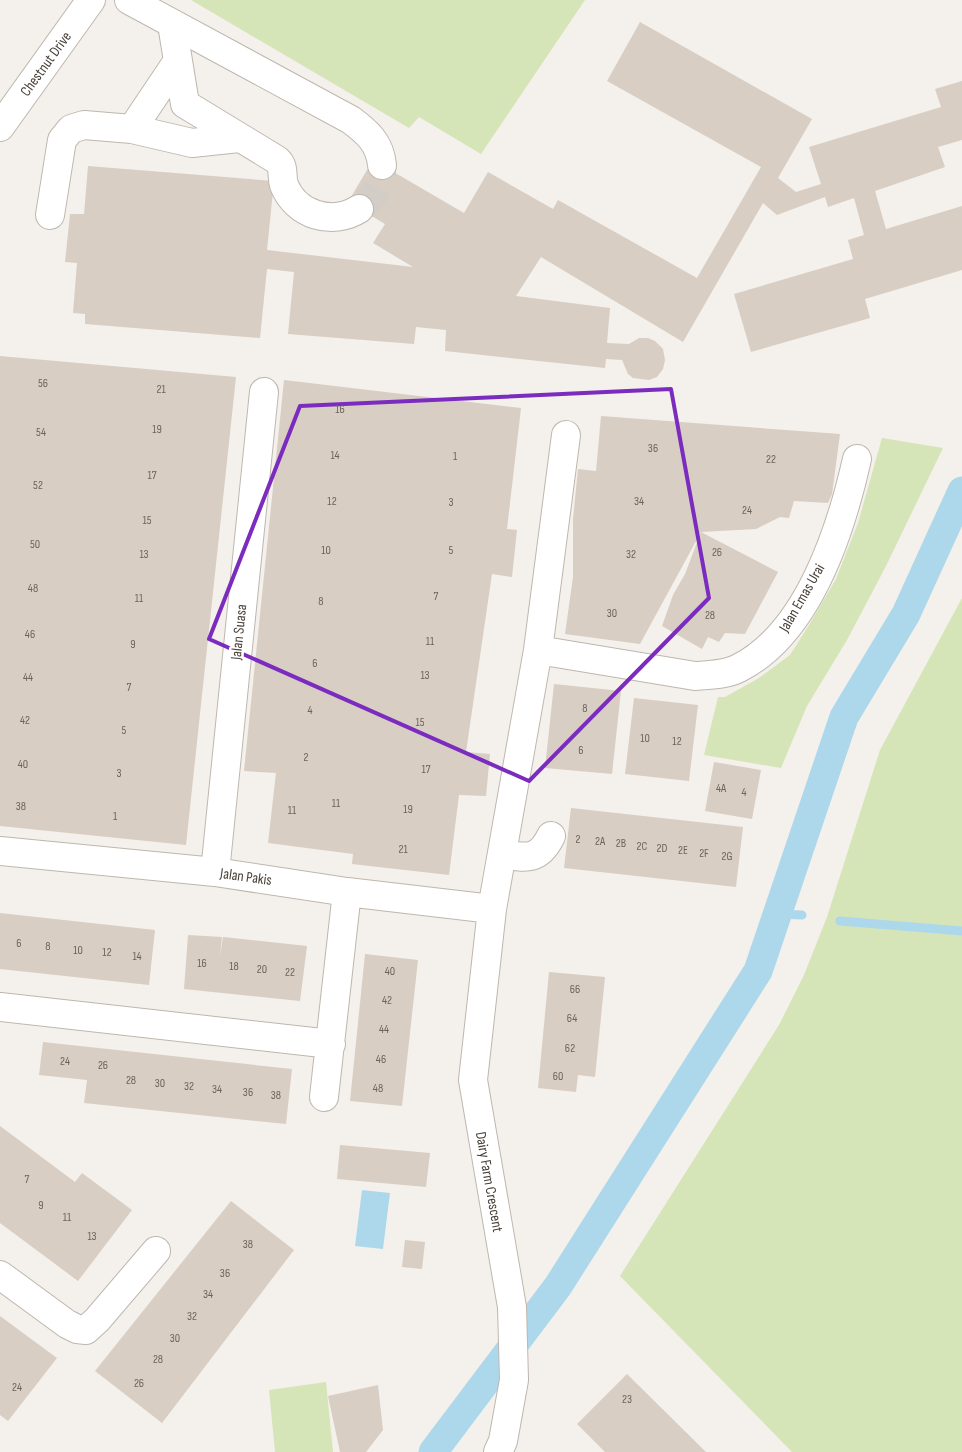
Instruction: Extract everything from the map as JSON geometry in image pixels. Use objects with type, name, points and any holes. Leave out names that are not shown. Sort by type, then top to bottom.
[{"type":"street","name":"Chestnut Drive","points":[[0,127],[91,0]]},
{"type":"street","points":[[129,0],[351,120],[372,136],[381,156],[382,165]]},
{"type":"street","points":[[172,24],[184,104],[281,163],[284,183],[292,199],[305,210],[318,216],[332,218],[352,213],[359,209]]},
{"type":"street","points":[[132,129],[177,62]]},
{"type":"street","points":[[50,215],[62,140],[71,129],[84,125],[132,129],[192,143],[239,138]]},
{"type":"street","name":"Jalan Suasa","points":[[215,872],[264,392]]},
{"type":"street","points":[[492,909],[538,650],[566,435]]},
{"type":"street","name":"Jalan Emas Urai","points":[[538,650],[694,676],[719,674],[738,669],[772,646],[791,623],[820,571],[842,517],[857,459]]},
{"type":"street","points":[[502,854],[521,857],[538,854],[545,848],[550,836]]},
{"type":"street","name":"Jalan Pakis","points":[[0,851],[215,872],[347,892],[492,909]]},
{"type":"street","points":[[324,1097],[347,892]]},
{"type":"street","name":"Dairy Farm Crescent","points":[[492,909],[473,1080],[512,1308],[514,1380],[503,1441],[498,1452]]},
{"type":"street","points":[[0,1007],[331,1044]]},
{"type":"street","points":[[0,1275],[67,1324],[77,1329],[86,1330],[97,1320],[156,1251]]},
{"type":"highlighted area","points":[[671,389],[709,598],[529,781],[209,639],[300,406]]},
{"type":"green space","points":[[191,0],[585,0],[481,154],[419,117],[409,128]]},
{"type":"green space","points":[[882,438],[943,448],[886,566],[847,640],[807,706],[781,768],[704,755],[718,697],[725,697],[759,678],[790,655],[836,579],[858,523]]},
{"type":"green space","points":[[962,598],[962,1452],[792,1452],[620,1276],[779,1025],[804,975],[827,917],[880,750]]},
{"type":"green space","points":[[326,1382],[333,1452],[275,1452],[269,1390]]},
{"type":"water","points":[[362,1190],[390,1193],[383,1249],[355,1246]]},
{"type":"building","points":[[640,22],[812,119],[778,178],[796,192],[821,184],[809,147],[941,107],[935,89],[962,81],[962,140],[938,147],[945,167],[875,191],[886,229],[962,206],[962,270],[865,299],[870,318],[751,352],[734,294],[853,259],[848,240],[864,235],[854,198],[828,207],[825,197],[777,215],[763,203],[683,342],[541,257],[516,296],[610,308],[607,343],[629,344],[639,338],[648,338],[655,341],[663,349],[665,360],[663,369],[657,377],[649,380],[633,378],[628,374],[622,360],[606,359],[605,368],[445,351],[446,330],[416,327],[414,344],[288,334],[294,272],[267,269],[260,338],[85,324],[85,314],[73,313],[77,263],[65,262],[70,214],[84,214],[88,166],[274,181],[267,250],[413,267],[373,243],[385,224],[348,202],[373,160],[464,213],[488,172],[553,209],[558,200],[697,278],[761,167],[607,81]]},
{"type":"building","points":[[0,356],[236,377],[186,845],[0,826]]},
{"type":"building","points":[[284,380],[521,408],[507,529],[517,530],[512,577],[492,574],[466,752],[490,754],[486,796],[459,795],[449,875],[352,864],[353,854],[268,843],[276,773],[244,771]]},
{"type":"building","points":[[601,416],[840,434],[832,494],[828,503],[794,501],[789,518],[780,517],[756,529],[701,532],[640,644],[565,634],[573,577],[573,519],[578,469],[596,471]]},
{"type":"building","points":[[701,532],[778,572],[745,634],[725,633],[719,642],[708,637],[702,649],[662,626],[673,595],[685,574]]},
{"type":"building","points":[[554,684],[621,691],[612,774],[545,768]]},
{"type":"building","points":[[634,698],[698,705],[689,781],[625,774]]},
{"type":"building","points":[[714,762],[761,770],[752,819],[705,811]]},
{"type":"building","points":[[571,808],[743,827],[736,887],[564,868]]},
{"type":"building","points":[[0,913],[155,930],[149,985],[0,969]]},
{"type":"building","points":[[188,935],[222,937],[220,957],[223,937],[307,946],[300,1001],[184,989]]},
{"type":"building","points":[[365,954],[418,960],[402,1106],[350,1101]]},
{"type":"building","points":[[549,972],[605,977],[595,1077],[578,1075],[576,1092],[538,1088]]},
{"type":"building","points":[[43,1042],[292,1069],[286,1124],[84,1103],[87,1080],[39,1075]]},
{"type":"building","points":[[0,1126],[75,1182],[82,1173],[132,1210],[78,1281],[0,1223]]},
{"type":"building","points":[[340,1145],[430,1153],[426,1187],[337,1179]]},
{"type":"building","points":[[231,1201],[294,1250],[162,1423],[95,1371]]},
{"type":"building","points":[[405,1240],[425,1242],[422,1269],[402,1267]]},
{"type":"building","points":[[0,1316],[57,1358],[8,1421],[0,1415]]},
{"type":"building","points":[[627,1374],[706,1452],[605,1452],[577,1424]]},
{"type":"building","points":[[378,1385],[383,1430],[366,1452],[340,1452],[328,1396]]},
{"type":"waterway","points":[[433,1452],[558,1286],[758,971],[844,717],[906,614],[962,491]]},
{"type":"waterway","points":[[777,914],[802,915]]},
{"type":"waterway","points":[[840,921],[962,931]]},
{"type":"tunnel","points":[[359,209],[373,196],[381,178],[382,165]]}]
